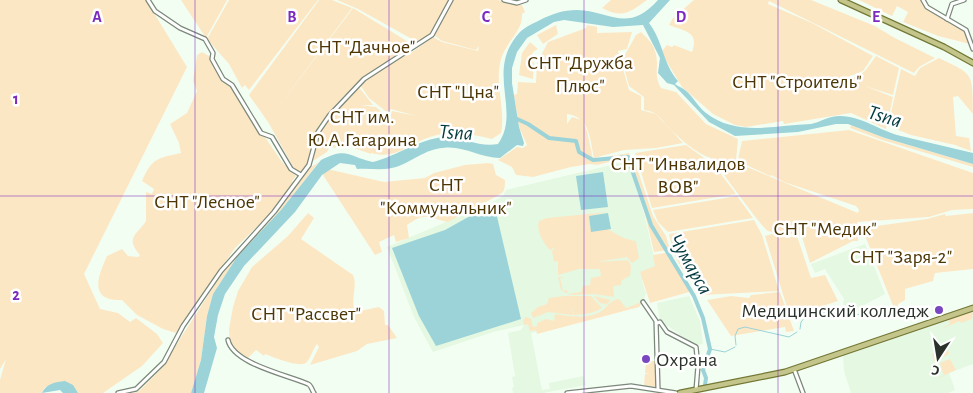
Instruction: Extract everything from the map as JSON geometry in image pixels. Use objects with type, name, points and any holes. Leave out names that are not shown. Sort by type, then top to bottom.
[{"type":"main road","points":[[841,0],[944,47],[973,63]]},
{"type":"main road","points":[[680,393],[794,369],[973,308]]},
{"type":"street","points":[[148,0],[155,11],[180,28],[205,39],[213,53],[212,59],[223,79],[232,85],[261,133],[272,138],[291,169],[301,175]]},
{"type":"street","points":[[118,393],[136,389],[156,372],[168,357],[183,326],[221,271],[268,219],[310,162],[318,132],[329,116],[358,84],[432,35],[451,0]]},
{"type":"street","points":[[504,0],[516,3],[526,0]]},
{"type":"street","points":[[923,0],[927,7],[966,30],[973,49]]},
{"type":"street","points":[[947,19],[952,4],[964,0]]},
{"type":"street","points":[[644,302],[652,311],[657,323],[658,390]]},
{"type":"street","points":[[657,323],[660,322],[668,332],[696,346],[698,366],[696,390]]},
{"type":"street","points":[[228,340],[233,350],[254,364],[308,384],[314,393]]},
{"type":"street","points":[[794,369],[803,393]]},
{"type":"street","points":[[567,393],[631,386],[676,393]]},
{"type":"shaded area","points":[[628,161],[644,213],[656,266],[642,281],[646,293],[643,301],[639,307],[531,333],[542,390],[550,389],[549,383],[583,376],[586,385],[543,393],[513,393],[512,377],[515,376],[508,333],[521,330],[524,325],[493,332],[433,352],[414,317],[387,247],[491,203],[503,196],[506,190]]},
{"type":"shaded area","points":[[865,244],[885,294],[851,312],[843,304],[844,299],[825,269],[815,273],[811,264]]},
{"type":"shaded area","points":[[689,296],[700,321],[703,344],[695,345],[668,326],[660,325],[657,303]]},
{"type":"shaded area","points":[[973,312],[973,364],[949,373],[955,390],[948,393],[851,393],[844,371],[843,356]]},
{"type":"green space","points":[[0,0],[146,0],[187,67],[84,274],[100,309],[118,313],[130,322],[136,318],[157,334],[163,343],[142,366],[103,393],[78,393],[77,391],[45,387],[42,393],[0,393],[0,380],[6,359],[0,369]]},
{"type":"green space","points":[[181,0],[227,0],[206,38]]},
{"type":"green space","points":[[229,0],[318,0],[249,90],[245,85],[242,88],[229,64],[207,39]]},
{"type":"green space","name":"СНТ \"Дачное\"","points":[[319,0],[332,0],[352,8],[277,109],[353,8],[415,46],[361,80],[338,102],[319,127],[314,139],[309,164],[301,173],[295,170],[268,122],[249,95]]},
{"type":"green space","points":[[337,0],[449,0],[434,31],[419,43],[358,9]]},
{"type":"green space","points":[[453,0],[498,0],[522,5],[525,12],[522,14],[520,26],[503,53],[499,68],[502,114],[501,133],[492,139],[461,134],[438,135],[422,140],[395,153],[380,155],[351,147],[329,148],[327,152],[313,161],[319,133],[327,120],[358,86],[373,105],[361,105],[376,107],[388,117],[388,127],[392,111],[416,116],[391,109],[388,113],[369,98],[360,85],[406,53],[411,53],[433,37],[442,42],[478,51],[479,46],[476,50],[442,41],[434,35]]},
{"type":"green space","points":[[611,0],[647,0],[631,11],[616,13],[602,8]]},
{"type":"green space","name":"СНТ \"Строитель\"","points":[[694,0],[811,0],[875,26],[935,58],[919,67],[914,73],[769,1],[768,4],[812,23],[873,56],[863,71],[845,78],[860,75],[876,56],[899,68],[893,95],[865,86],[893,97],[886,129],[851,113],[784,124],[783,121],[746,127],[735,125],[713,114],[682,87],[661,52],[667,45],[672,47],[674,45],[692,52],[694,45],[693,37],[686,31],[669,25],[673,18]]},
{"type":"green space","points":[[859,0],[922,0],[924,6],[963,30],[970,44],[938,36],[903,22],[908,12],[897,6],[892,16]]},
{"type":"green space","points":[[556,25],[558,34],[543,44],[537,35]]},
{"type":"green space","name":"СНТ \"Дружба Плюс\"","points":[[587,25],[597,27],[597,33],[632,32],[627,49],[618,51],[629,90],[641,96],[641,110],[656,114],[683,143],[656,148],[624,150],[594,158],[588,130],[583,123],[587,131],[593,159],[629,153],[630,157],[597,165],[590,164],[571,167],[533,177],[516,175],[512,167],[498,160],[517,147],[523,148],[527,145],[519,127],[514,95],[517,94],[518,82],[536,83],[537,63],[548,42],[586,28]],"holes":[[[567,114],[575,116],[580,120],[572,117],[567,124]]]},
{"type":"green space","points":[[641,32],[654,48],[657,61],[657,78],[661,88],[676,92],[706,124],[738,139],[736,161],[726,162],[717,160],[701,153],[678,136],[656,115],[644,110],[644,97],[629,86],[622,60],[636,35]]},
{"type":"green space","points":[[530,42],[538,49],[533,52],[531,57],[534,63],[533,79],[519,75],[522,53]]},
{"type":"green space","name":"СНТ \"Лесное\"","points":[[202,52],[209,56],[282,162],[296,176],[292,181],[294,183],[265,219],[235,248],[176,333],[163,329],[137,315],[122,300],[104,297],[98,287],[100,272],[107,256],[122,249],[128,256],[138,257],[140,255],[133,244],[133,240],[146,221],[146,192],[152,194],[154,189],[142,181],[149,167],[157,160],[181,153],[179,143],[170,124],[187,113],[197,91],[193,81],[197,55]]},
{"type":"green space","points":[[939,58],[959,68],[969,76],[972,90],[973,114],[958,96],[953,97],[956,136],[969,138],[971,151],[955,145],[911,135],[888,126],[901,69],[915,76],[920,68]]},
{"type":"green space","points":[[851,125],[885,138],[973,164],[973,167],[882,140],[850,128]]},
{"type":"green space","name":"СНТ \"Медик\"","points":[[849,130],[973,173],[973,209],[952,210],[929,217],[857,222],[858,241],[853,241],[810,263],[802,237],[794,234],[776,233],[764,228],[716,164],[742,165],[858,213],[859,210],[856,206],[784,182],[740,162],[738,159],[742,141]]},
{"type":"green space","name":"СНТ \"Инвалидов ВОВ\"","points":[[686,145],[714,165],[736,194],[652,208],[635,153]]},
{"type":"green space","points":[[634,159],[653,216],[666,236],[670,250],[654,252],[644,210],[628,160]]},
{"type":"green space","points":[[319,162],[281,210],[237,257],[213,294],[207,316],[201,360],[191,393],[133,393],[139,391],[160,370],[234,255],[280,206],[306,170]]},
{"type":"green space","name":"СНТ \"Коммунальник\"","points":[[493,164],[496,175],[505,180],[503,192],[448,222],[428,217],[419,218],[407,225],[409,238],[396,242],[394,235],[379,242],[382,252],[375,255],[323,175],[327,169],[384,182],[425,178],[434,173],[465,165]]},
{"type":"green space","points":[[737,196],[753,218],[668,232],[658,222],[653,210]]},
{"type":"green space","points":[[608,212],[589,216],[617,235],[636,241],[639,258],[632,263],[627,257],[596,262],[628,260],[631,266],[630,276],[622,280],[621,285],[613,286],[614,297],[594,294],[568,294],[581,292],[583,286],[590,285],[591,278],[601,276],[600,269],[579,269],[558,275],[558,261],[554,262],[552,251],[556,247],[550,250],[545,244],[539,232],[539,221],[547,218]]},
{"type":"green space","name":"СНТ \"Рассвет\"","points":[[308,213],[314,218],[301,239],[353,275],[355,284],[353,303],[355,312],[379,307],[384,311],[385,325],[388,325],[397,338],[367,344],[357,351],[310,365],[319,347],[317,344],[304,364],[287,362],[265,354],[264,356],[256,350],[248,358],[236,350],[235,347],[230,346],[229,329],[238,291],[252,267],[288,236]]},
{"type":"green space","name":"СНТ \"Заря-2\"","points":[[973,213],[973,269],[935,273],[933,281],[905,289],[905,300],[898,304],[898,309],[894,308],[862,228],[927,219],[945,214],[946,216]]},
{"type":"green space","points":[[754,220],[762,235],[779,291],[703,295],[700,287],[696,287],[679,263],[669,234]]},
{"type":"green space","points":[[772,234],[787,238],[797,236],[811,278],[825,275],[838,301],[790,317],[765,236]]},
{"type":"green space","points":[[670,252],[679,272],[693,291],[650,303],[640,272],[655,266],[653,255]]},
{"type":"green space","points":[[558,277],[565,277],[560,278],[563,291],[567,290],[568,294],[561,290]]},
{"type":"green space","points":[[780,292],[794,331],[786,332],[785,327],[731,336],[707,300],[731,296],[749,298],[751,295]]},
{"type":"green space","points":[[591,296],[602,308],[590,313],[574,315],[572,307],[573,315],[548,312],[533,318],[531,313],[538,307],[547,304],[549,298]]},
{"type":"green space","points":[[594,296],[611,300],[603,307],[606,304],[600,303]]},
{"type":"green space","points":[[619,299],[626,308],[642,302],[639,307],[537,334],[536,330],[530,331],[528,324],[524,325],[523,320],[526,317],[531,319],[533,327],[546,319],[554,321],[555,314],[567,316],[592,315]]},
{"type":"green space","points":[[973,312],[972,319],[961,323],[960,321],[941,329],[950,324],[948,319]]},
{"type":"green space","points":[[655,339],[656,387],[644,385],[645,374],[649,373],[645,373],[646,361],[655,361]]},
{"type":"green space","points":[[946,342],[949,354],[934,361],[932,354],[941,351],[939,345]]},
{"type":"green space","points":[[950,359],[956,370],[944,375],[940,363]]},
{"type":"water","points":[[658,0],[670,0],[649,23],[654,30],[669,67],[678,81],[675,84],[688,92],[706,113],[718,120],[730,125],[757,128],[811,124],[840,116],[856,118],[901,136],[973,153],[973,164],[885,138],[848,124],[836,124],[798,132],[735,136],[709,122],[674,85],[667,83],[658,73],[660,58],[643,25],[613,27],[564,20],[554,22],[527,38],[517,52],[512,68],[512,83],[519,127],[524,143],[523,146],[517,145],[500,158],[485,156],[458,148],[436,149],[402,165],[391,168],[357,169],[355,165],[340,163],[322,175],[295,212],[244,266],[225,294],[218,315],[214,337],[217,348],[204,393],[191,393],[201,360],[207,316],[213,294],[237,257],[281,210],[321,160],[343,153],[373,162],[417,144],[444,137],[491,145],[498,144],[504,131],[506,118],[505,61],[510,47],[520,32],[544,18],[567,11],[589,11],[619,18],[637,16]]},
{"type":"water","points":[[603,172],[608,207],[581,210],[576,176]]},
{"type":"water","points":[[488,206],[495,208],[521,319],[436,346],[419,316],[392,248],[445,230]]},
{"type":"water","points":[[608,213],[611,229],[591,232],[589,216]]},
{"type":"water","points":[[65,381],[73,385],[78,393],[63,393],[60,390],[42,393],[51,384]]},
{"type":"waterway","name":"Чумарса","points":[[515,118],[549,138],[576,141],[579,152],[593,160],[628,157]]},
{"type":"waterway","name":"Чумарса","points":[[629,161],[651,225],[694,296],[703,318],[710,349],[703,370],[706,378],[705,385]]},
{"type":"waterway","points":[[800,329],[801,322],[806,316],[822,314],[826,311],[856,315],[889,307]]},
{"type":"waterway","points":[[736,345],[735,336],[738,329],[745,327],[789,337],[797,332]]},
{"type":"waterway","points":[[710,349],[725,352],[735,347]]},
{"type":"place","name":"Медицинский колледж","points":[[939,310]]},
{"type":"place","name":"Охрана","points":[[646,359]]},
{"type":"park label","name":"СНТ \"Цна\"","points":[[458,91]]},
{"type":"park label","name":"СНТ им. Ю.А.Гагарина","points":[[362,128]]},
{"type":"water label","name":"Tsna","points":[[885,116]]},
{"type":"water label","name":"Tsna","points":[[456,132]]}]
